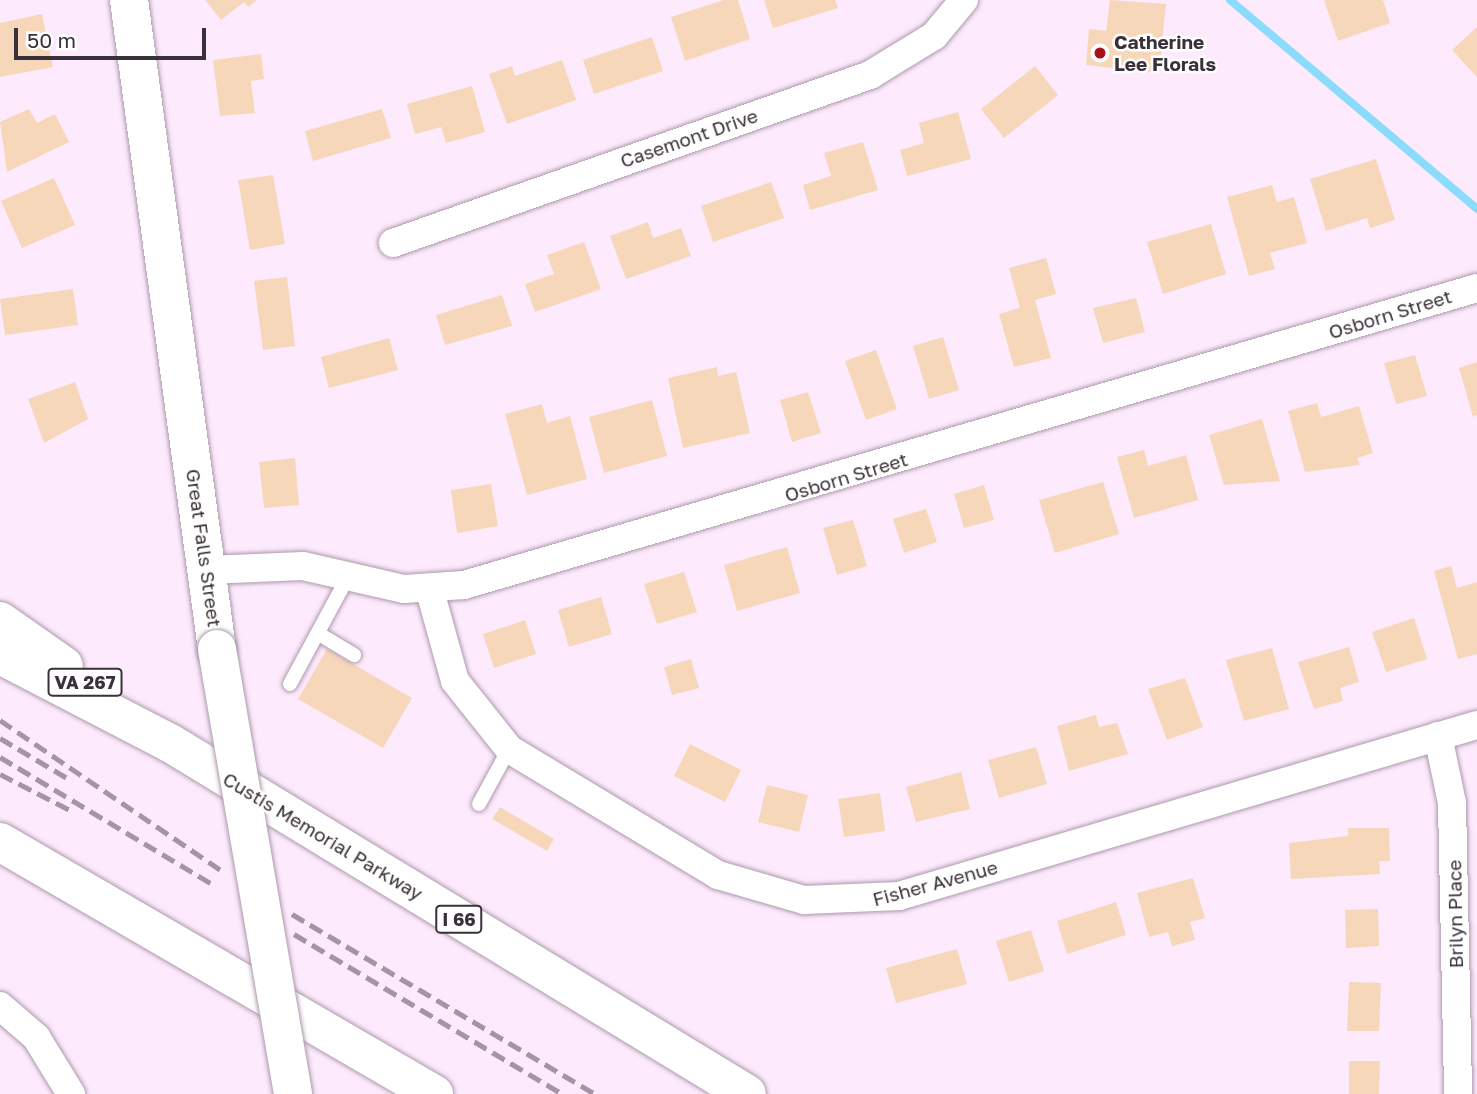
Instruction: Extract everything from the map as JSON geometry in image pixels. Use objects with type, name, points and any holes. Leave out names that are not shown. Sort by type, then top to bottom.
[{"type":"main road","name":"Great Falls Street","points":[[129,0],[217,649],[293,1094]]},
{"type":"main road","name":"VA 267","points":[[0,621],[170,743]]},
{"type":"main road","name":"Custis Memorial Parkway","points":[[0,655],[170,743],[747,1094]]},
{"type":"main road","points":[[0,842],[434,1094]]},
{"type":"street","name":"Casemont Drive","points":[[393,243],[870,75],[934,36],[964,0]]},
{"type":"street","name":"Osborn Street","points":[[207,570],[303,566],[430,591],[768,501],[1477,288]]},
{"type":"street","name":"Fisher Avenue","points":[[430,591],[455,681],[509,748],[718,875],[776,896],[835,903],[899,896],[1477,725]]},
{"type":"street","name":"Brilyn Place","points":[[1438,736],[1452,803],[1458,1094]]},
{"type":"street","points":[[0,1006],[36,1037],[71,1094]]},
{"type":"lane","points":[[290,684],[349,575]]},
{"type":"lane","points":[[319,634],[354,655]]},
{"type":"lane","points":[[479,804],[509,748]]},
{"type":"building","points":[[205,0],[257,0],[248,7],[244,2],[221,20]]},
{"type":"building","points":[[724,0],[738,0],[750,39],[685,61],[671,17]]},
{"type":"building","points":[[764,0],[835,0],[838,8],[773,28]]},
{"type":"building","points":[[1110,0],[1166,4],[1159,73],[1086,65],[1089,29],[1106,31]]},
{"type":"building","points":[[1324,0],[1383,0],[1390,23],[1338,41]]},
{"type":"building","points":[[42,14],[53,67],[0,77],[0,23]]},
{"type":"building","points":[[1477,27],[1477,77],[1452,50]]},
{"type":"building","points":[[652,37],[663,71],[594,94],[583,60]]},
{"type":"building","points":[[261,54],[264,79],[251,81],[255,113],[220,116],[213,60]]},
{"type":"building","points":[[562,60],[576,100],[507,124],[489,74],[512,66],[515,76]]},
{"type":"building","points":[[1035,66],[1058,95],[1004,138],[981,109]]},
{"type":"building","points":[[472,86],[485,132],[446,143],[441,127],[415,134],[407,104]]},
{"type":"building","points":[[29,109],[37,123],[55,114],[69,142],[7,172],[0,122]]},
{"type":"building","points":[[382,109],[391,138],[313,161],[305,131]]},
{"type":"building","points":[[958,112],[971,159],[907,176],[900,150],[924,143],[919,123]]},
{"type":"building","points":[[863,142],[878,190],[810,210],[803,185],[831,176],[824,153]]},
{"type":"building","points":[[1376,159],[1395,220],[1370,228],[1367,218],[1326,231],[1310,179]]},
{"type":"building","points":[[273,175],[285,244],[250,250],[238,180]]},
{"type":"building","points":[[54,178],[75,225],[22,248],[1,201]]},
{"type":"building","points":[[771,182],[784,218],[713,242],[701,206]]},
{"type":"building","points":[[1272,185],[1277,202],[1294,197],[1307,243],[1270,253],[1275,269],[1249,276],[1227,197]]},
{"type":"building","points":[[648,222],[653,238],[681,228],[691,256],[626,279],[610,236]]},
{"type":"building","points":[[1211,224],[1226,274],[1163,294],[1147,242]]},
{"type":"building","points":[[584,242],[601,289],[535,312],[525,284],[554,274],[547,255]]},
{"type":"building","points":[[1046,258],[1056,294],[1035,300],[1051,358],[1014,367],[999,314],[1020,308],[1009,268]]},
{"type":"building","points":[[287,277],[295,346],[263,350],[254,281]]},
{"type":"building","points":[[73,289],[78,325],[5,335],[0,299]]},
{"type":"building","points":[[502,295],[512,326],[445,345],[436,315]]},
{"type":"building","points":[[1136,298],[1145,332],[1103,343],[1093,308]]},
{"type":"building","points":[[943,337],[959,390],[929,399],[913,346]]},
{"type":"building","points":[[389,338],[398,370],[329,388],[321,357]]},
{"type":"building","points":[[876,350],[897,409],[866,420],[845,361]]},
{"type":"building","points":[[1415,355],[1427,396],[1396,404],[1384,363]]},
{"type":"building","points":[[1477,362],[1477,415],[1473,417],[1459,368]]},
{"type":"building","points":[[717,367],[718,376],[736,372],[750,433],[683,448],[668,378]]},
{"type":"building","points":[[75,382],[88,419],[44,443],[28,399]]},
{"type":"building","points":[[808,392],[821,433],[792,442],[780,400]]},
{"type":"building","points":[[652,400],[667,456],[604,473],[589,417]]},
{"type":"building","points":[[1317,403],[1321,417],[1359,406],[1373,453],[1357,458],[1360,465],[1305,472],[1288,411]]},
{"type":"building","points":[[542,404],[547,423],[570,416],[587,479],[527,495],[505,414]]},
{"type":"building","points":[[1262,419],[1280,481],[1224,485],[1209,435]]},
{"type":"building","points":[[1144,450],[1148,466],[1186,455],[1198,500],[1134,518],[1117,457]]},
{"type":"building","points":[[295,458],[299,505],[264,508],[259,462]]},
{"type":"building","points":[[1103,482],[1119,534],[1055,553],[1039,500]]},
{"type":"building","points":[[491,484],[498,526],[457,533],[451,490]]},
{"type":"building","points":[[984,485],[994,520],[964,528],[954,494]]},
{"type":"building","points":[[926,509],[937,542],[904,553],[893,519]]},
{"type":"building","points":[[853,520],[867,566],[837,575],[823,528]]},
{"type":"building","points":[[787,547],[800,593],[737,611],[724,565]]},
{"type":"building","points":[[1451,566],[1457,588],[1477,582],[1477,654],[1458,659],[1434,571]]},
{"type":"building","points":[[684,572],[697,612],[657,624],[644,584]]},
{"type":"building","points":[[601,597],[612,634],[569,647],[558,610]]},
{"type":"building","points":[[1414,618],[1427,659],[1386,672],[1372,632]]},
{"type":"building","points":[[525,620],[536,654],[494,668],[483,634]]},
{"type":"building","points":[[1349,647],[1359,682],[1340,688],[1343,701],[1314,709],[1298,662]]},
{"type":"building","points":[[1272,648],[1289,709],[1244,721],[1226,660]]},
{"type":"building","points":[[327,649],[412,698],[383,748],[298,699]]},
{"type":"building","points":[[691,659],[699,688],[672,695],[664,667]]},
{"type":"building","points":[[1185,678],[1203,727],[1167,740],[1148,689]]},
{"type":"building","points":[[1096,715],[1099,727],[1117,723],[1128,754],[1069,771],[1057,726]]},
{"type":"building","points":[[690,744],[741,770],[725,802],[674,776]]},
{"type":"building","points":[[1036,747],[1047,784],[999,798],[988,760]]},
{"type":"building","points":[[961,772],[970,809],[916,822],[906,787]]},
{"type":"building","points":[[767,785],[808,795],[799,832],[758,822]]},
{"type":"building","points":[[880,793],[885,831],[844,837],[838,799]]},
{"type":"building","points":[[500,807],[554,839],[547,851],[492,819]]},
{"type":"building","points":[[1348,828],[1389,828],[1390,861],[1379,861],[1380,874],[1291,879],[1289,843],[1348,836]]},
{"type":"building","points":[[1193,878],[1205,918],[1190,922],[1195,940],[1172,946],[1168,932],[1149,937],[1137,893]]},
{"type":"building","points":[[1116,902],[1126,935],[1067,954],[1057,921]]},
{"type":"building","points":[[1378,909],[1379,946],[1346,948],[1345,910]]},
{"type":"building","points":[[1031,930],[1044,971],[1009,982],[996,941]]},
{"type":"building","points":[[957,949],[967,984],[896,1003],[886,968]]},
{"type":"building","points":[[1349,982],[1381,983],[1379,1031],[1347,1031]]},
{"type":"building","points":[[1349,1061],[1380,1061],[1379,1094],[1349,1094]]},
{"type":"waterway","points":[[1230,0],[1477,209]]},
{"type":"railway","points":[[0,720],[222,871]]},
{"type":"railway","points":[[0,738],[72,781]]},
{"type":"railway","points":[[0,757],[214,885]]},
{"type":"railway","points":[[0,774],[74,812]]},
{"type":"railway","points":[[292,914],[595,1094]]},
{"type":"railway","points":[[294,934],[562,1094]]},
{"type":"place","name":"Catherine Lee Florals","points":[[1100,53]]}]
